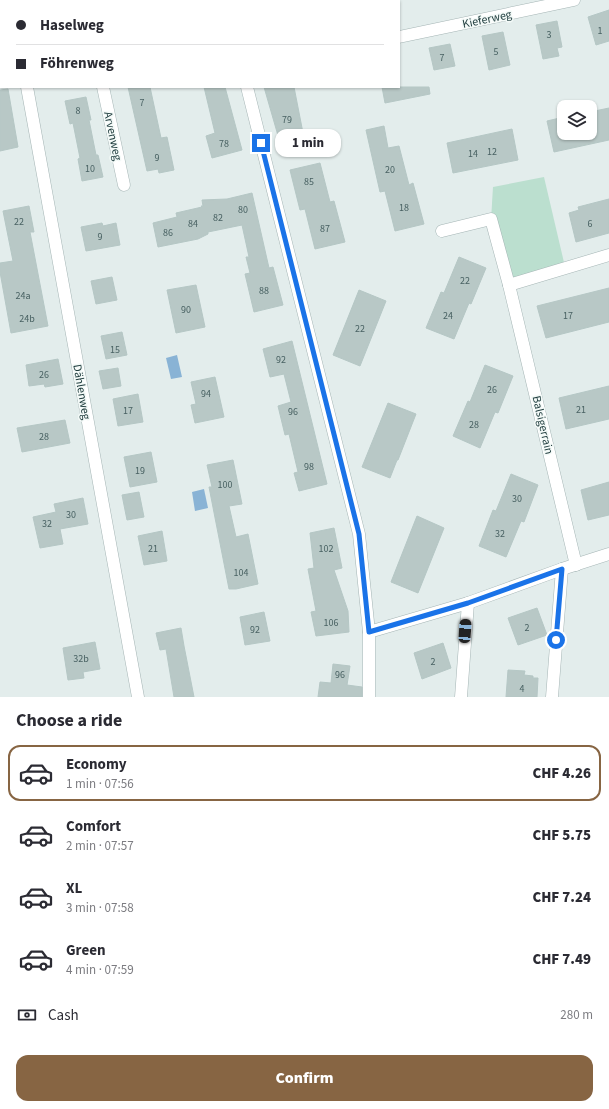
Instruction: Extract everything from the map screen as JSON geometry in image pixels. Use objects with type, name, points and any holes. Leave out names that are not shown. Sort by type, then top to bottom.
[{"type":"street","name":"Kieferweg","points":[[400,37],[574,0]]},
{"type":"street","name":"Dählenweg","points":[[27,88],[138,697]]},
{"type":"street","name":"Arvenweg","points":[[103,88],[124,185]]},
{"type":"street","points":[[247,88],[359,534],[369,632],[369,697]]},
{"type":"street","name":"Balsigerrain","points":[[442,231],[491,219],[509,285],[576,565]]},
{"type":"street","points":[[509,285],[609,255]]},
{"type":"street","points":[[369,632],[468,603],[562,569],[609,554]]},
{"type":"street","points":[[552,697],[562,569]]},
{"type":"street","points":[[461,697],[468,603]]},
{"type":"green space","points":[[544,177],[566,271],[509,284],[491,220],[493,187]]},
{"type":"water","points":[[177,355],[182,377],[171,379],[166,358]]},
{"type":"water","points":[[204,489],[208,508],[195,511],[192,492]]},
{"type":"building","points":[[609,10],[609,41],[596,45],[588,17]]},
{"type":"building","points":[[557,21],[562,47],[557,48],[559,56],[543,59],[536,25]]},
{"type":"building","points":[[503,32],[510,65],[489,70],[482,36]]},
{"type":"building","points":[[450,44],[455,66],[434,70],[429,48]]},
{"type":"building","points":[[429,87],[430,94],[385,103],[382,88]]},
{"type":"building","points":[[128,88],[150,88],[161,138],[167,137],[174,170],[159,173],[158,169],[147,171]]},
{"type":"building","points":[[204,88],[225,88],[242,150],[212,158],[206,136],[215,133]]},
{"type":"building","points":[[264,88],[294,88],[303,133],[279,139]]},
{"type":"building","points":[[8,89],[18,147],[0,151],[0,90]]},
{"type":"building","points":[[86,97],[96,155],[98,155],[103,177],[82,181],[78,159],[80,158],[73,123],[70,124],[65,101]]},
{"type":"building","points":[[609,108],[609,140],[554,152],[547,121],[557,119],[557,140],[597,140],[597,111]]},
{"type":"building","points":[[384,126],[388,148],[399,146],[409,185],[413,183],[424,224],[395,231],[385,191],[380,192],[366,130]]},
{"type":"building","points":[[512,129],[518,160],[453,173],[447,143]]},
{"type":"building","points":[[320,163],[330,202],[334,201],[345,242],[315,249],[305,209],[300,210],[290,170]]},
{"type":"building","points":[[252,193],[269,268],[273,267],[283,305],[254,312],[245,274],[250,273],[246,257],[249,257],[242,225],[208,232],[208,234],[198,239],[158,247],[153,223],[177,217],[176,213],[202,207],[202,200],[227,199]]},
{"type":"building","points":[[609,199],[609,233],[576,242],[569,213],[579,210],[578,207]]},
{"type":"building","points":[[29,206],[34,232],[30,232],[48,326],[11,333],[0,272],[0,263],[13,261],[3,211]]},
{"type":"building","points":[[102,223],[103,226],[116,223],[120,245],[86,251],[81,227]]},
{"type":"building","points":[[459,257],[486,268],[454,339],[426,328],[441,292],[444,293]]},
{"type":"building","points":[[112,277],[117,300],[96,304],[91,281]]},
{"type":"building","points":[[196,285],[205,327],[176,333],[167,290]]},
{"type":"building","points":[[609,288],[609,322],[546,338],[537,306]]},
{"type":"building","points":[[359,290],[386,301],[360,366],[333,355]]},
{"type":"building","points":[[122,332],[127,355],[106,359],[101,336]]},
{"type":"building","points":[[292,341],[327,484],[299,491],[294,473],[298,472],[289,434],[285,435],[278,406],[291,402],[284,374],[270,377],[263,349]]},
{"type":"building","points":[[58,359],[63,384],[45,387],[44,384],[29,386],[26,365]]},
{"type":"building","points":[[485,365],[513,376],[498,413],[495,412],[480,448],[453,436],[468,401],[470,402]]},
{"type":"building","points":[[118,368],[121,386],[103,389],[99,371]]},
{"type":"building","points":[[215,377],[224,417],[195,423],[191,405],[196,404],[191,382]]},
{"type":"building","points":[[609,386],[609,419],[566,429],[559,398]]},
{"type":"building","points":[[138,394],[143,422],[118,426],[113,399]]},
{"type":"building","points":[[388,403],[416,414],[390,478],[362,467]]},
{"type":"building","points":[[65,420],[70,443],[22,452],[17,428]]},
{"type":"building","points":[[151,452],[157,482],[130,487],[124,457]]},
{"type":"building","points":[[233,460],[242,504],[229,506],[236,537],[248,534],[258,584],[229,589],[209,487],[212,487],[207,465]]},
{"type":"building","points":[[511,474],[538,485],[524,522],[521,521],[506,557],[479,546],[493,510],[496,511]]},
{"type":"building","points":[[609,482],[609,515],[588,520],[581,490]]},
{"type":"building","points":[[139,492],[144,517],[127,520],[122,495]]},
{"type":"building","points":[[83,498],[88,524],[60,529],[63,544],[40,548],[33,517],[56,512],[54,504]]},
{"type":"building","points":[[417,516],[444,528],[418,593],[391,582]]},
{"type":"building","points":[[334,528],[342,568],[334,570],[348,611],[349,632],[316,636],[311,612],[316,611],[308,569],[314,568],[310,533]]},
{"type":"building","points":[[162,531],[167,561],[144,565],[138,536]]},
{"type":"building","points":[[537,608],[547,635],[518,645],[508,618]]},
{"type":"building","points":[[264,612],[270,641],[245,645],[240,617]]},
{"type":"building","points":[[181,628],[194,697],[174,697],[166,649],[160,650],[156,633]]},
{"type":"building","points":[[95,642],[100,669],[83,672],[84,678],[68,680],[63,648]]},
{"type":"building","points":[[443,643],[451,668],[422,679],[414,653]]},
{"type":"building","points":[[333,664],[350,666],[347,685],[362,687],[362,697],[318,697],[320,682],[331,683]]},
{"type":"building","points":[[508,670],[525,671],[524,675],[538,678],[537,697],[506,697]]},
{"type":"route","points":[[261,143],[359,534],[369,632],[468,603],[562,569],[556,640]]}]
